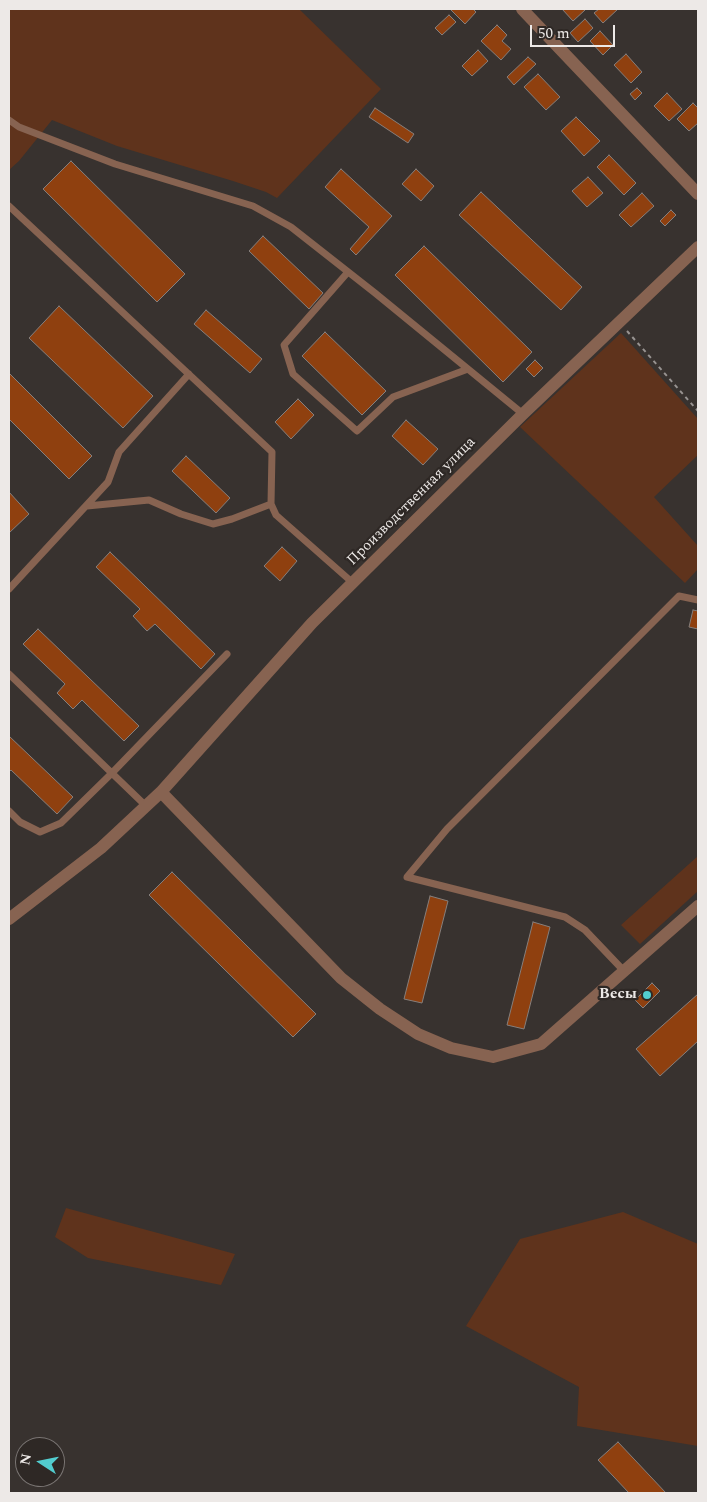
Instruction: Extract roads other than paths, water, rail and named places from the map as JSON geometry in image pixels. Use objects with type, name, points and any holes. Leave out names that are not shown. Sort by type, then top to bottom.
[{"type":"street","points":[[522,9],[698,194]]},
{"type":"street","name":"Производственная улица","points":[[9,919],[101,848],[161,792],[312,623],[354,584],[523,414],[698,247]]},
{"type":"street","points":[[161,792],[341,978],[380,1009],[418,1034],[451,1048],[493,1057],[541,1044],[698,906]]},
{"type":"lane","points":[[9,120],[19,126],[115,164],[253,206],[291,228],[523,414]]},
{"type":"lane","points":[[9,206],[272,452],[271,504],[276,515],[354,584]]},
{"type":"lane","points":[[348,272],[284,345],[293,374],[357,431],[393,397],[468,369]]},
{"type":"lane","points":[[9,588],[108,482],[119,452],[189,374]]},
{"type":"lane","points":[[87,506],[149,500],[181,514],[213,524],[271,504]]},
{"type":"lane","points":[[624,971],[585,930],[566,917],[406,877],[447,829],[679,596],[698,600]]},
{"type":"lane","points":[[9,810],[20,822],[40,832],[61,823],[227,654]]},
{"type":"lane","points":[[9,674],[146,806]]},
{"type":"place","name":"Весы","points":[[647,995]]}]
